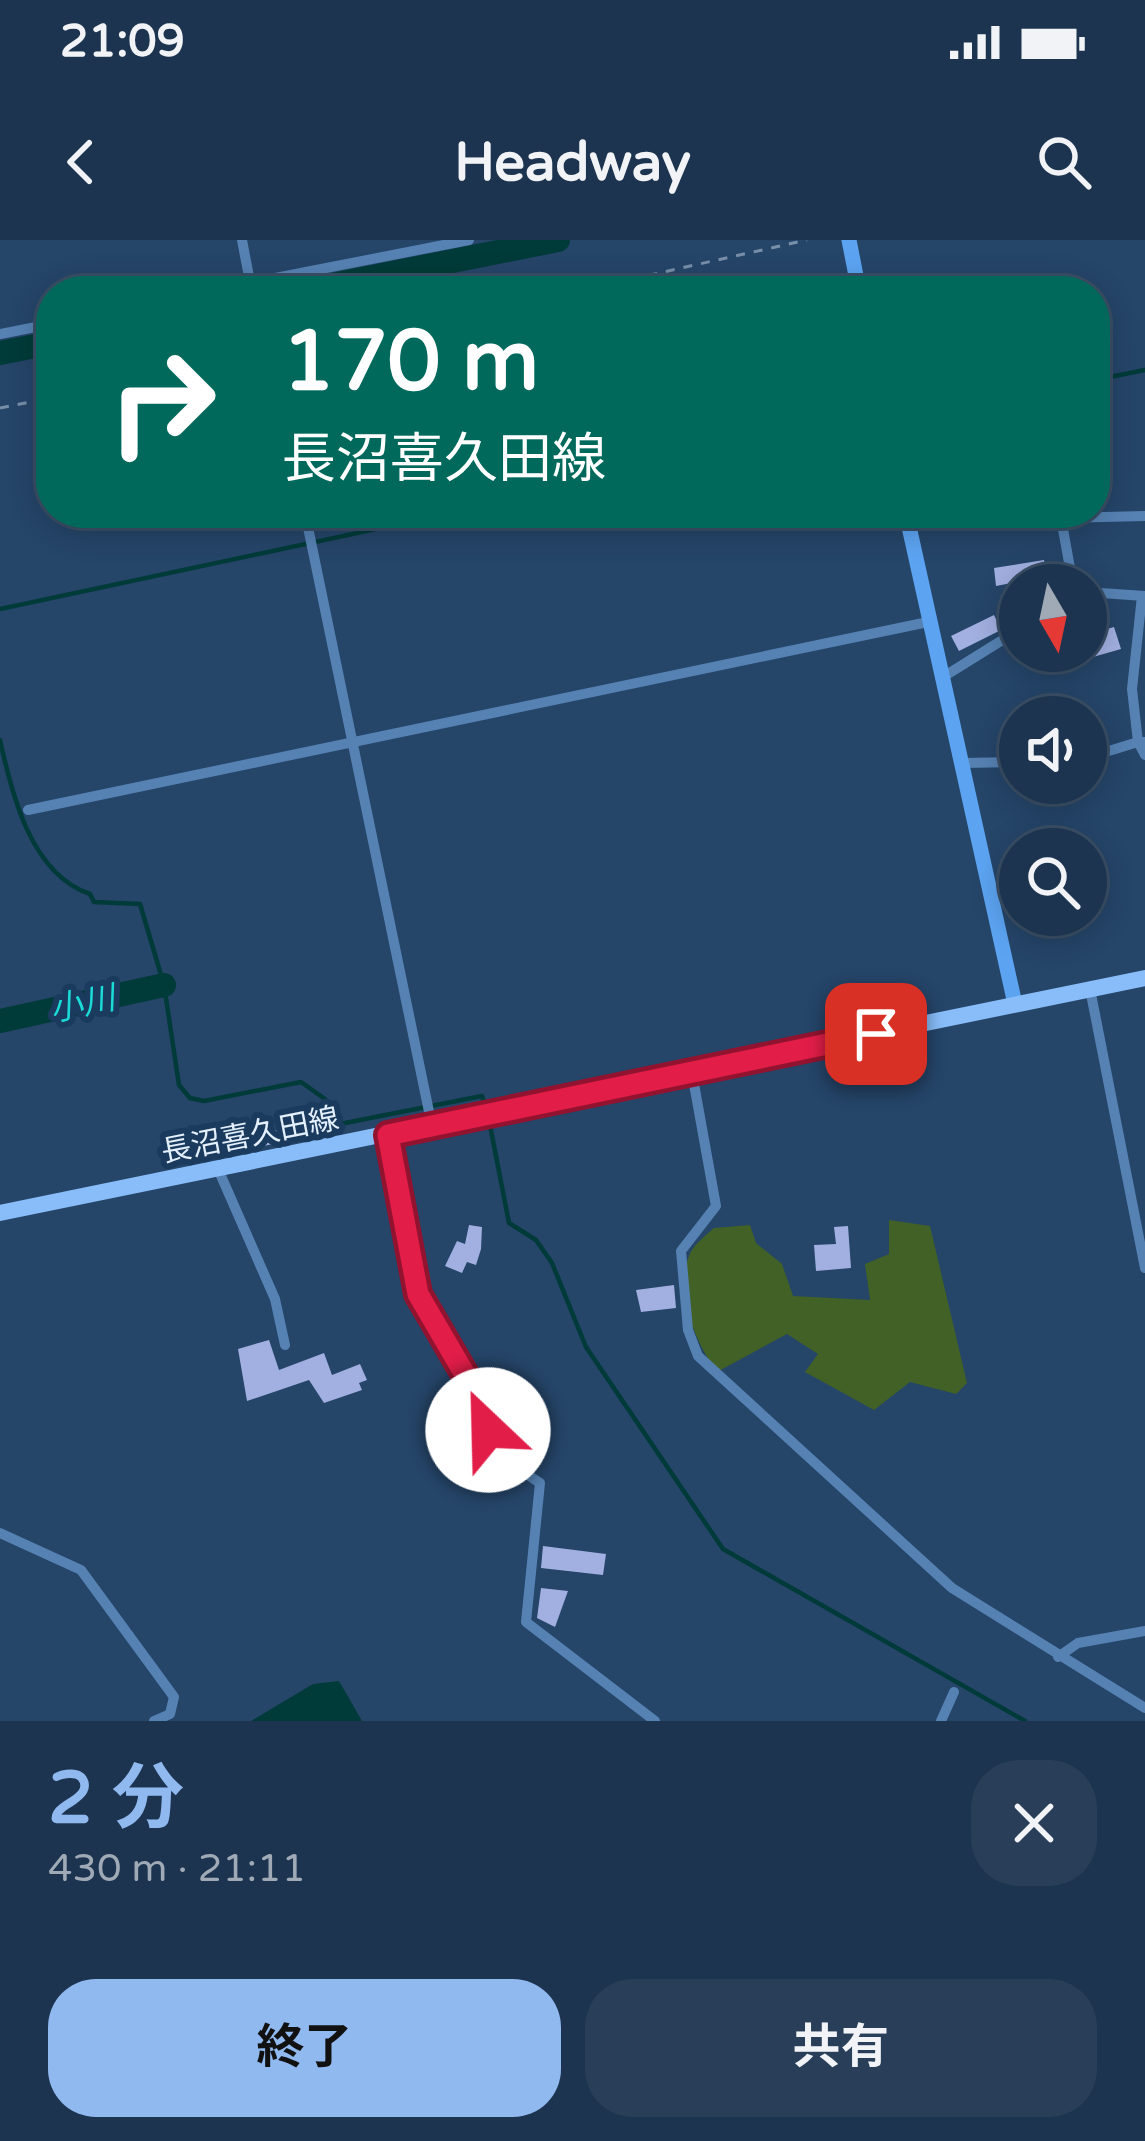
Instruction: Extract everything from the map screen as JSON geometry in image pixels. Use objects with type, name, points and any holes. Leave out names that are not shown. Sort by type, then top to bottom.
[{"type":"main road","name":"長沼喜久田線","points":[[0,1213],[1145,977]]},
{"type":"street","points":[[242,240],[249,276]]},
{"type":"street","points":[[281,276],[469,240]]},
{"type":"street","points":[[849,240],[857,276]]},
{"type":"street","points":[[0,334],[36,327]]},
{"type":"street","points":[[1110,517],[1145,516]]},
{"type":"street","points":[[307,528],[432,1126]]},
{"type":"street","points":[[909,528],[1015,1004]]},
{"type":"street","points":[[1062,528],[1069,564]]},
{"type":"street","points":[[1107,593],[1144,596],[1132,689],[1145,755]]},
{"type":"street","points":[[28,810],[928,622]]},
{"type":"street","points":[[943,677],[999,642]]},
{"type":"street","points":[[1107,752],[1142,742]]},
{"type":"street","points":[[962,764],[999,763]]},
{"type":"street","points":[[1090,989],[1145,1268]]},
{"type":"street","points":[[692,1072],[716,1193],[713,1216],[681,1251],[688,1330],[698,1356],[952,1588],[1145,1708]]},
{"type":"street","points":[[388,1135],[418,1294],[481,1402],[495,1453],[540,1483],[526,1622],[655,1721]]},
{"type":"street","points":[[218,1169],[274,1299],[285,1345]]},
{"type":"street","points":[[0,1533],[60,1557],[88,1577],[174,1697],[170,1714],[154,1721]]},
{"type":"street","points":[[1058,1657],[1078,1643],[1145,1630]]},
{"type":"street","points":[[941,1721],[954,1692]]},
{"type":"path","points":[[645,276],[807,240]]},
{"type":"path","points":[[0,408],[36,401]]},
{"type":"green space","points":[[889,1220],[930,1226],[967,1383],[956,1394],[910,1382],[874,1410],[805,1372],[818,1354],[787,1334],[717,1372],[695,1332],[684,1286],[691,1252],[707,1234],[714,1228],[750,1225],[756,1243],[782,1264],[793,1296],[870,1300],[865,1264],[889,1254]]},
{"type":"shaded area","points":[[339,1681],[362,1721],[251,1721],[313,1684]]},
{"type":"building","points":[[994,615],[999,626],[999,631],[959,651],[951,636]]},
{"type":"building","points":[[1114,627],[1121,649],[1107,653],[1107,629]]},
{"type":"building","points":[[299,1126],[301,1138],[240,1151],[237,1138]]},
{"type":"building","points":[[469,1225],[482,1227],[481,1249],[476,1265],[467,1262],[462,1273],[445,1266],[457,1241],[465,1244]]},
{"type":"building","points":[[848,1226],[851,1268],[816,1271],[814,1245],[836,1244],[834,1227]]},
{"type":"building","points":[[674,1285],[676,1308],[641,1312],[636,1290]]},
{"type":"building","points":[[269,1340],[279,1370],[324,1353],[332,1375],[360,1364],[367,1380],[359,1383],[362,1390],[324,1403],[309,1380],[247,1401],[238,1349]]},
{"type":"building","points":[[543,1546],[606,1554],[603,1575],[541,1568]]},
{"type":"building","points":[[541,1588],[568,1591],[555,1627],[537,1618]]},
{"type":"waterway","points":[[377,276],[558,240]]},
{"type":"waterway","points":[[0,353],[36,346]]},
{"type":"waterway","points":[[1110,377],[1145,370]]},
{"type":"waterway","points":[[0,609],[381,528]]},
{"type":"waterway","points":[[0,740],[27,830],[53,869],[90,894],[94,902],[140,904],[164,985],[179,1085],[190,1098],[204,1101],[301,1082],[325,1099],[340,1124],[482,1096],[486,1109]]},
{"type":"waterway","name":"小川","points":[[0,1021],[164,985]]},
{"type":"waterway","points":[[489,1120],[509,1223],[536,1240],[552,1263],[586,1347],[723,1549],[1025,1721]]},
{"type":"route","points":[[488,1430],[481,1402],[418,1294],[388,1135],[876,1034]]}]
